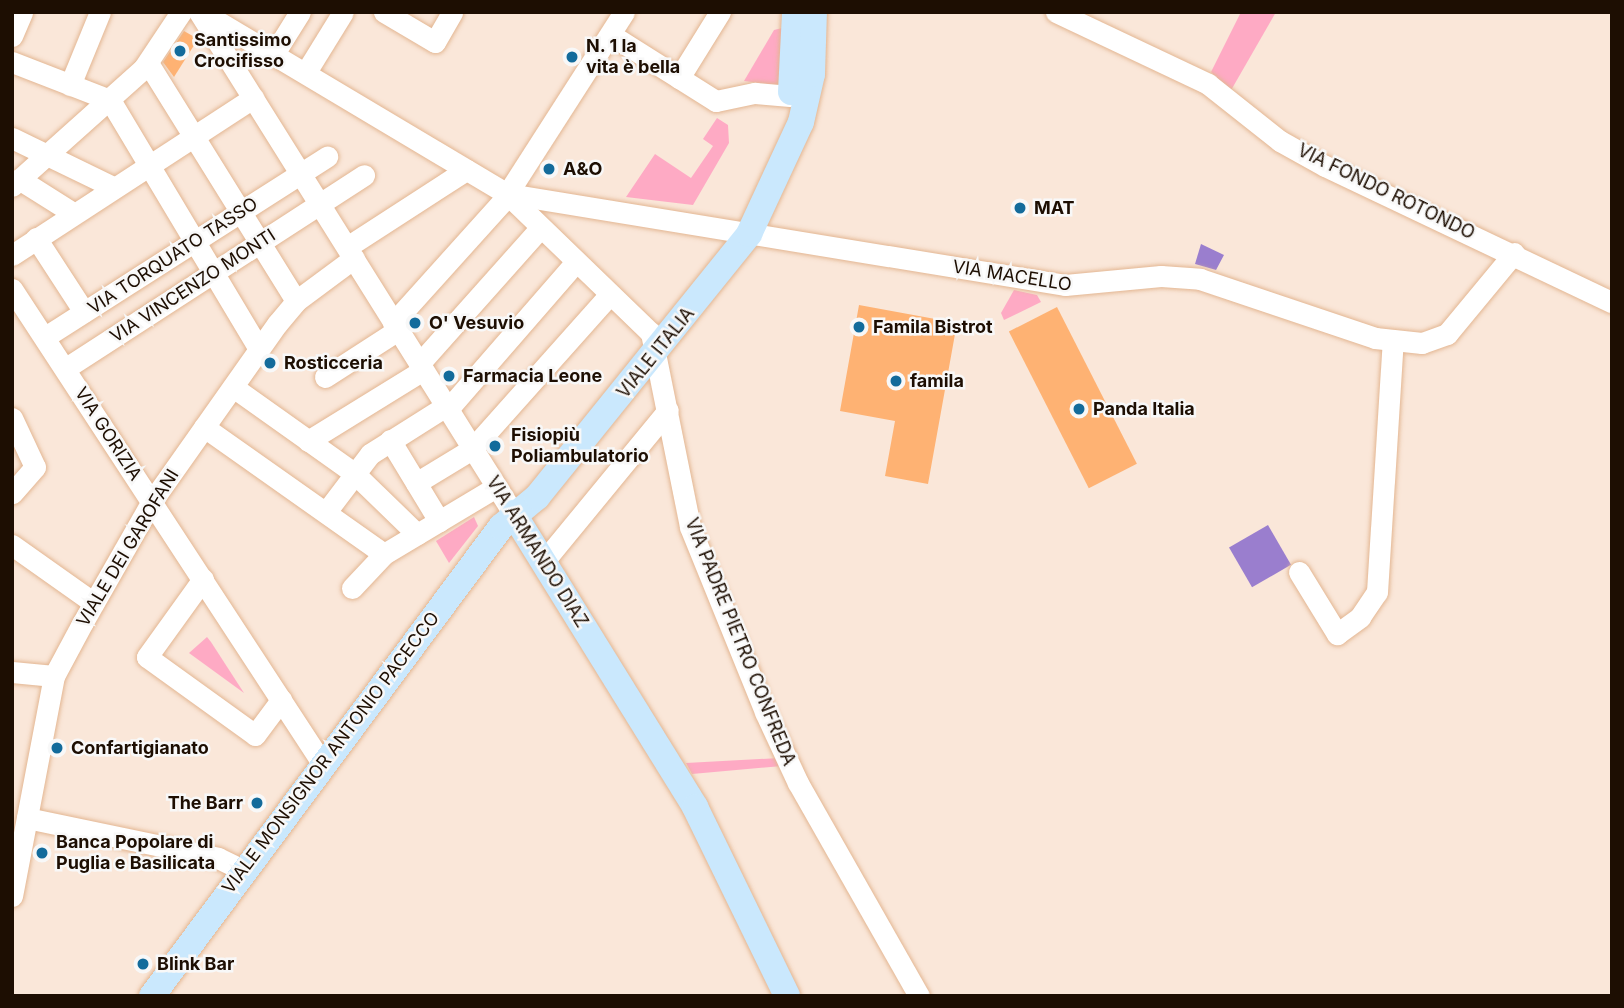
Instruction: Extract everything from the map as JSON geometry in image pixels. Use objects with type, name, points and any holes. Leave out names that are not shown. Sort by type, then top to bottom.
[{"type":"main road","name":"VIALE ITALIA","points":[[740,232],[790,96],[796,12]]},
{"type":"main road","name":"VIALE ITALIA","points":[[513,513],[537,498],[776,184],[804,110],[814,55],[814,12]]},
{"type":"main road","name":"VIA ARMANDO DIAZ","points":[[513,513],[695,807],[787,996]]},
{"type":"main road","name":"VIALE MONSIGNOR ANTONIO PACECCO","points":[[152,996],[322,763],[513,513]]},
{"type":"street","points":[[12,37],[22,12]]},
{"type":"street","points":[[70,85],[100,12]]},
{"type":"street","points":[[73,213],[16,182],[148,63],[181,12]]},
{"type":"street","points":[[200,12],[275,52],[507,194],[654,342]]},
{"type":"street","name":"VIA ARMANDO DIAZ","points":[[200,12],[513,513]]},
{"type":"street","points":[[275,52],[300,12]]},
{"type":"street","points":[[384,12],[435,42],[452,12]]},
{"type":"street","points":[[325,377],[396,326],[507,194],[624,12]]},
{"type":"street","points":[[679,78],[720,12]]},
{"type":"street","name":"VIA FONDO ROTONDO","points":[[1056,12],[1208,84],[1280,141],[1325,166],[1514,253],[1612,302]]},
{"type":"street","points":[[306,72],[332,16]]},
{"type":"street","points":[[611,35],[716,101],[755,93],[790,96]]},
{"type":"street","points":[[12,62],[110,100],[259,349]]},
{"type":"street","points":[[148,63],[296,300]]},
{"type":"street","points":[[12,255],[253,98]]},
{"type":"street","points":[[12,138],[113,187]]},
{"type":"street","name":"VIA TORQUATO TASSO","points":[[45,337],[327,157]]},
{"type":"street","name":"VIALE DEI GAROFANI","points":[[12,896],[54,676],[152,501],[296,300],[350,253],[466,170]]},
{"type":"street","name":"VIA VINCENZO MONTI","points":[[66,368],[365,175]]},
{"type":"street","name":"VIA MACELLO","points":[[507,194],[1065,285],[1161,276],[1200,279],[1393,341],[1422,343],[1443,337],[1514,253]]},
{"type":"street","points":[[308,441],[421,367],[541,227]]},
{"type":"street","points":[[36,238],[84,312]]},
{"type":"street","points":[[326,512],[354,473],[390,440],[447,407],[575,263]]},
{"type":"street","name":"VIA GORIZIA","points":[[12,289],[322,763]]},
{"type":"street","points":[[416,483],[472,449],[609,295]]},
{"type":"street","points":[[1299,572],[1337,634],[1360,618],[1377,592],[1382,574],[1393,341]]},
{"type":"street","name":"VIA PADRE PIETRO CONFREDA","points":[[654,342],[690,527],[765,712],[798,783],[919,996]]},
{"type":"street","points":[[233,387],[354,473],[416,534]]},
{"type":"street","points":[[544,561],[668,410]]},
{"type":"street","points":[[12,418],[35,467],[12,493]]},
{"type":"street","points":[[204,426],[384,554]]},
{"type":"street","points":[[390,440],[439,521]]},
{"type":"street","points":[[352,588],[384,554],[496,487]]},
{"type":"street","points":[[12,545],[94,603]]},
{"type":"street","points":[[204,579],[146,657],[255,735],[281,700]]},
{"type":"street","points":[[12,672],[54,676]]},
{"type":"street","points":[[27,818],[218,858],[243,870]]},
{"type":"shaded area","points":[[1241,12],[1276,12],[1230,92],[1211,72]]},
{"type":"shaded area","points":[[786,27],[783,86],[744,81],[774,30]]},
{"type":"shaded area","points":[[717,118],[728,125],[729,143],[693,205],[626,197],[655,154],[691,178],[713,146],[703,139]]},
{"type":"shaded area","points":[[1201,244],[1224,255],[1216,270],[1195,264]]},
{"type":"shaded area","points":[[1014,290],[1037,295],[1041,302],[1004,320],[1001,313]]},
{"type":"shaded area","points":[[474,517],[478,526],[449,563],[436,541]]},
{"type":"shaded area","points":[[1268,525],[1291,565],[1252,587],[1229,548]]},
{"type":"shaded area","points":[[207,637],[211,642],[244,693],[189,653]]},
{"type":"shaded area","points":[[779,758],[782,766],[692,774],[686,763]]},
{"type":"building","name":"Santissimo Crocifisso","points":[[184,31],[198,39],[174,77],[163,62]]},
{"type":"building","name":"famila","points":[[859,305],[957,323],[928,484],[885,476],[895,421],[840,411]]},
{"type":"building","name":"Panda Italia","points":[[1057,307],[1137,464],[1089,488],[1009,332]]},
{"type":"place","name":"Santissimo Crocifisso","points":[[180,51]]},
{"type":"place","name":"N. 1 la vita è bella","points":[[572,57]]},
{"type":"place","name":"A&O","points":[[549,169]]},
{"type":"place","name":"MAT","points":[[1020,208]]},
{"type":"place","name":"O' Vesuvio","points":[[415,323]]},
{"type":"place","name":"Famila Bistrot","points":[[859,327]]},
{"type":"place","name":"Rosticceria","points":[[270,363]]},
{"type":"place","name":"Farmacia Leone","points":[[449,376]]},
{"type":"place","name":"famila","points":[[896,381]]},
{"type":"place","name":"Panda Italia","points":[[1079,409]]},
{"type":"place","name":"Fisiopiù Poliambulatorio","points":[[495,446]]},
{"type":"place","name":"Confartigianato","points":[[57,748]]},
{"type":"place","name":"The Barr","points":[[257,803]]},
{"type":"place","name":"Banca Popolare di Puglia e Basilicata","points":[[42,853]]},
{"type":"place","name":"Blink Bar","points":[[143,964]]}]
